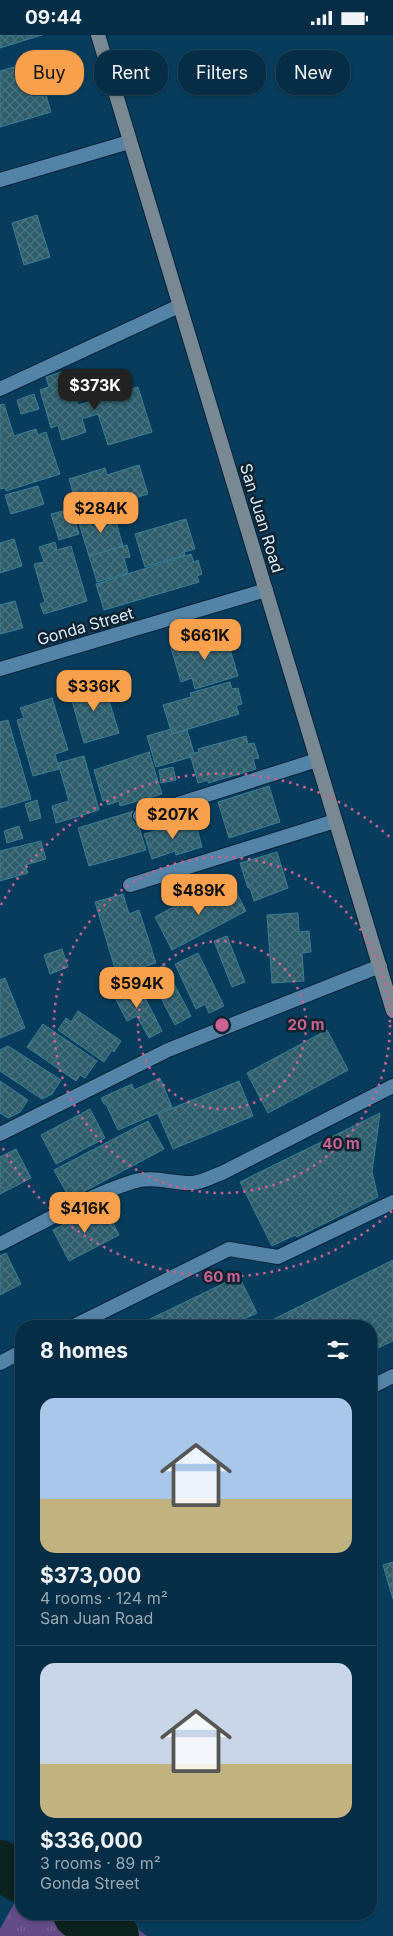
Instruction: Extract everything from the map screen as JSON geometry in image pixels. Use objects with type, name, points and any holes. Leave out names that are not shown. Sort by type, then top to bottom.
[{"type":"main road","name":"San Juan Road","points":[[98,35],[393,1011]]},
{"type":"street","points":[[0,180],[129,141]]},
{"type":"street","points":[[0,389],[179,306]]},
{"type":"street","name":"Gonda Street","points":[[0,669],[266,590]]},
{"type":"street","points":[[140,816],[317,760]]},
{"type":"street","points":[[130,885],[335,821]]},
{"type":"street","points":[[0,1134],[168,1050],[380,966]]},
{"type":"street","points":[[0,1244],[76,1206],[132,1182],[157,1179],[194,1183],[222,1173],[393,1086]]},
{"type":"street","points":[[86,1320],[229,1249],[278,1257],[393,1202]]},
{"type":"street","points":[[0,1363],[15,1355]]},
{"type":"street","points":[[377,1384],[393,1376]]},
{"type":"green space","points":[[15,1902],[15,1920],[125,1920],[147,1936],[0,1936],[0,1929]]},
{"type":"building","points":[[0,35],[42,35],[0,48]]},
{"type":"building","points":[[15,67],[15,95],[46,95],[51,112],[0,127],[0,71]]},
{"type":"building","points":[[37,215],[50,257],[24,265],[12,223]]},
{"type":"building","points":[[68,370],[78,405],[138,387],[152,432],[108,445],[98,414],[82,419],[86,432],[62,440],[58,425],[51,428],[40,390],[49,387],[46,377]]},
{"type":"building","points":[[34,394],[39,409],[21,414],[17,400]]},
{"type":"building","points":[[4,404],[14,436],[36,429],[38,435],[46,432],[60,474],[6,491],[5,488],[0,489],[0,405]]},
{"type":"building","points":[[139,465],[148,494],[115,504],[117,509],[81,520],[69,479],[105,468],[107,475]]},
{"type":"building","points":[[38,486],[44,504],[11,514],[5,495]]},
{"type":"building","points":[[71,509],[79,534],[59,540],[51,514]]},
{"type":"building","points":[[113,512],[123,546],[89,556],[79,523]]},
{"type":"building","points":[[186,519],[195,549],[184,552],[185,555],[145,567],[135,534]]},
{"type":"building","points":[[14,539],[22,566],[0,573],[0,543]]},
{"type":"building","points":[[55,542],[57,550],[71,546],[87,601],[44,614],[40,604],[45,602],[34,564],[44,562],[39,547]]},
{"type":"building","points":[[127,545],[130,557],[124,558],[128,573],[97,582],[89,556]]},
{"type":"building","points":[[191,554],[194,562],[198,560],[202,574],[197,576],[199,582],[104,610],[96,584]]},
{"type":"building","points":[[15,601],[23,628],[0,634],[0,605]]},
{"type":"building","points":[[225,632],[238,676],[195,689],[192,678],[181,682],[171,648]]},
{"type":"building","points":[[96,679],[98,686],[104,684],[119,733],[84,743],[70,694],[76,692],[75,686]]},
{"type":"building","points":[[230,682],[232,689],[238,688],[242,704],[236,706],[239,714],[172,734],[163,705],[191,697],[190,693]]},
{"type":"building","points":[[52,698],[68,750],[55,754],[59,769],[33,776],[17,720],[24,718],[20,708]]},
{"type":"building","points":[[8,720],[31,799],[0,808],[0,722]]},
{"type":"building","points":[[171,729],[172,734],[187,730],[194,753],[190,754],[191,757],[156,767],[147,736]]},
{"type":"building","points":[[246,736],[248,744],[254,743],[259,758],[253,759],[256,769],[208,783],[208,780],[198,783],[190,754],[199,752],[198,749]]},
{"type":"building","points":[[149,752],[162,794],[120,806],[119,801],[108,805],[106,800],[103,801],[94,770]]},
{"type":"building","points":[[84,756],[99,810],[56,823],[52,806],[69,801],[58,763]]},
{"type":"building","points":[[173,767],[176,780],[161,783],[159,770]]},
{"type":"building","points":[[269,786],[280,822],[229,838],[218,802]]},
{"type":"building","points":[[37,800],[41,818],[30,821],[25,804]]},
{"type":"building","points":[[134,811],[146,850],[89,866],[78,828]]},
{"type":"building","points":[[195,821],[202,847],[176,855],[175,851],[152,859],[144,834]]},
{"type":"building","points":[[19,826],[23,838],[7,843],[4,831]]},
{"type":"building","points":[[41,841],[46,859],[25,865],[28,873],[0,881],[0,851]]},
{"type":"building","points":[[277,852],[288,888],[254,901],[240,863]]},
{"type":"building","points":[[233,886],[246,911],[172,950],[155,917],[202,891],[207,900]]},
{"type":"building","points":[[123,894],[129,914],[139,910],[156,963],[117,975],[95,902]]},
{"type":"building","points":[[298,913],[299,932],[309,931],[311,952],[302,953],[304,981],[272,983],[267,915]]},
{"type":"building","points":[[227,936],[245,982],[232,987],[214,941]]},
{"type":"building","points":[[62,949],[68,967],[50,974],[44,955]]},
{"type":"building","points":[[198,953],[224,1006],[209,1013],[205,1004],[196,1009],[175,964]]},
{"type":"building","points":[[164,965],[191,1016],[175,1025],[148,973]]},
{"type":"building","points":[[5,978],[25,1028],[0,1038],[0,980]]},
{"type":"building","points":[[138,984],[162,1031],[149,1038],[137,1016],[127,1021],[112,992],[123,987],[125,991]]},
{"type":"building","points":[[78,1011],[121,1041],[104,1062],[58,1030],[66,1018],[71,1022]]},
{"type":"building","points":[[43,1024],[97,1061],[85,1078],[80,1075],[76,1081],[27,1047]]},
{"type":"building","points":[[327,1030],[348,1070],[268,1113],[247,1073]]},
{"type":"building","points":[[8,1046],[61,1080],[52,1094],[42,1099],[0,1071],[0,1050]]},
{"type":"building","points":[[160,1078],[172,1107],[118,1130],[106,1104],[104,1104],[101,1098],[132,1084],[134,1090]]},
{"type":"building","points":[[0,1081],[28,1100],[20,1112],[8,1118],[0,1113]]},
{"type":"building","points":[[239,1081],[253,1116],[173,1149],[158,1114]]},
{"type":"building","points":[[90,1109],[105,1138],[56,1164],[41,1135]]},
{"type":"building","points":[[380,1113],[372,1172],[378,1197],[297,1237],[295,1235],[272,1246],[240,1182]]},
{"type":"building","points":[[148,1121],[164,1149],[70,1199],[54,1170]]},
{"type":"building","points":[[16,1149],[31,1178],[0,1194],[0,1157]]},
{"type":"building","points":[[91,1210],[96,1220],[108,1213],[119,1235],[69,1261],[53,1230]]},
{"type":"building","points":[[6,1253],[21,1284],[0,1295],[0,1256]]},
{"type":"building","points":[[393,1260],[393,1341],[377,1348],[377,1320],[272,1320]]},
{"type":"building","points":[[239,1276],[257,1313],[242,1320],[148,1320]]},
{"type":"building","points":[[393,1562],[393,1599],[383,1565]]},
{"type":"waterway","points":[[0,1865],[15,1874]]},
{"type":"waterway","points":[[88,1920],[114,1936]]}]
